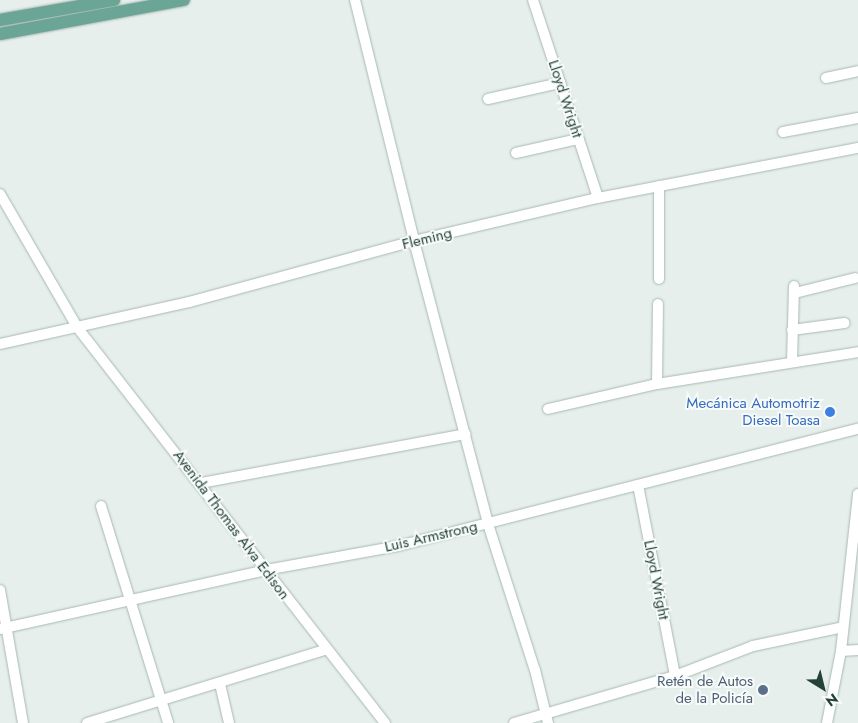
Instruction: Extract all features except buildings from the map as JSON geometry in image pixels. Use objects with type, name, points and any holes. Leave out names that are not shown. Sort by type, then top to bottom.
[{"type":"main road","points":[[0,20],[114,0]]},
{"type":"main road","points":[[0,34],[144,3],[184,0]]},
{"type":"street","points":[[355,0],[414,241],[488,524],[536,670],[547,718]]},
{"type":"street","name":"Lloyd Wright","points":[[533,0],[598,198]]},
{"type":"street","points":[[826,78],[858,72]]},
{"type":"street","points":[[488,99],[560,84]]},
{"type":"street","points":[[783,132],[858,118]]},
{"type":"street","points":[[516,153],[578,138]]},
{"type":"street","name":"Fleming","points":[[0,344],[304,273],[414,241],[598,198],[858,148]]},
{"type":"street","points":[[659,186],[659,279]]},
{"type":"street","name":"Avenida Thomas Alva Edison","points":[[0,194],[77,327],[385,723]]},
{"type":"street","points":[[792,362],[795,289],[855,278]]},
{"type":"street","points":[[657,384],[658,304]]},
{"type":"street","points":[[792,330],[845,323]]},
{"type":"street","points":[[548,409],[657,384],[858,352]]},
{"type":"street","name":"Luis Armstrong","points":[[3,629],[131,602],[266,570],[398,546],[858,429]]},
{"type":"street","points":[[201,484],[466,434]]},
{"type":"street","name":"Lloyd Wright","points":[[638,485],[675,676]]},
{"type":"street","points":[[827,723],[841,651],[858,494]]},
{"type":"street","points":[[101,506],[168,723]]},
{"type":"street","points":[[0,590],[3,629],[23,723]]},
{"type":"street","points":[[514,723],[547,718],[675,676],[753,646],[843,627]]},
{"type":"street","points":[[87,723],[220,684],[328,649]]},
{"type":"street","points":[[841,651],[858,650]]},
{"type":"street","points":[[220,684],[229,723]]},
{"type":"place","name":"Mecánica Automotriz Diesel Toasa","points":[[830,412]]},
{"type":"place","name":"Retén de Autos de la Policía","points":[[763,690]]}]
